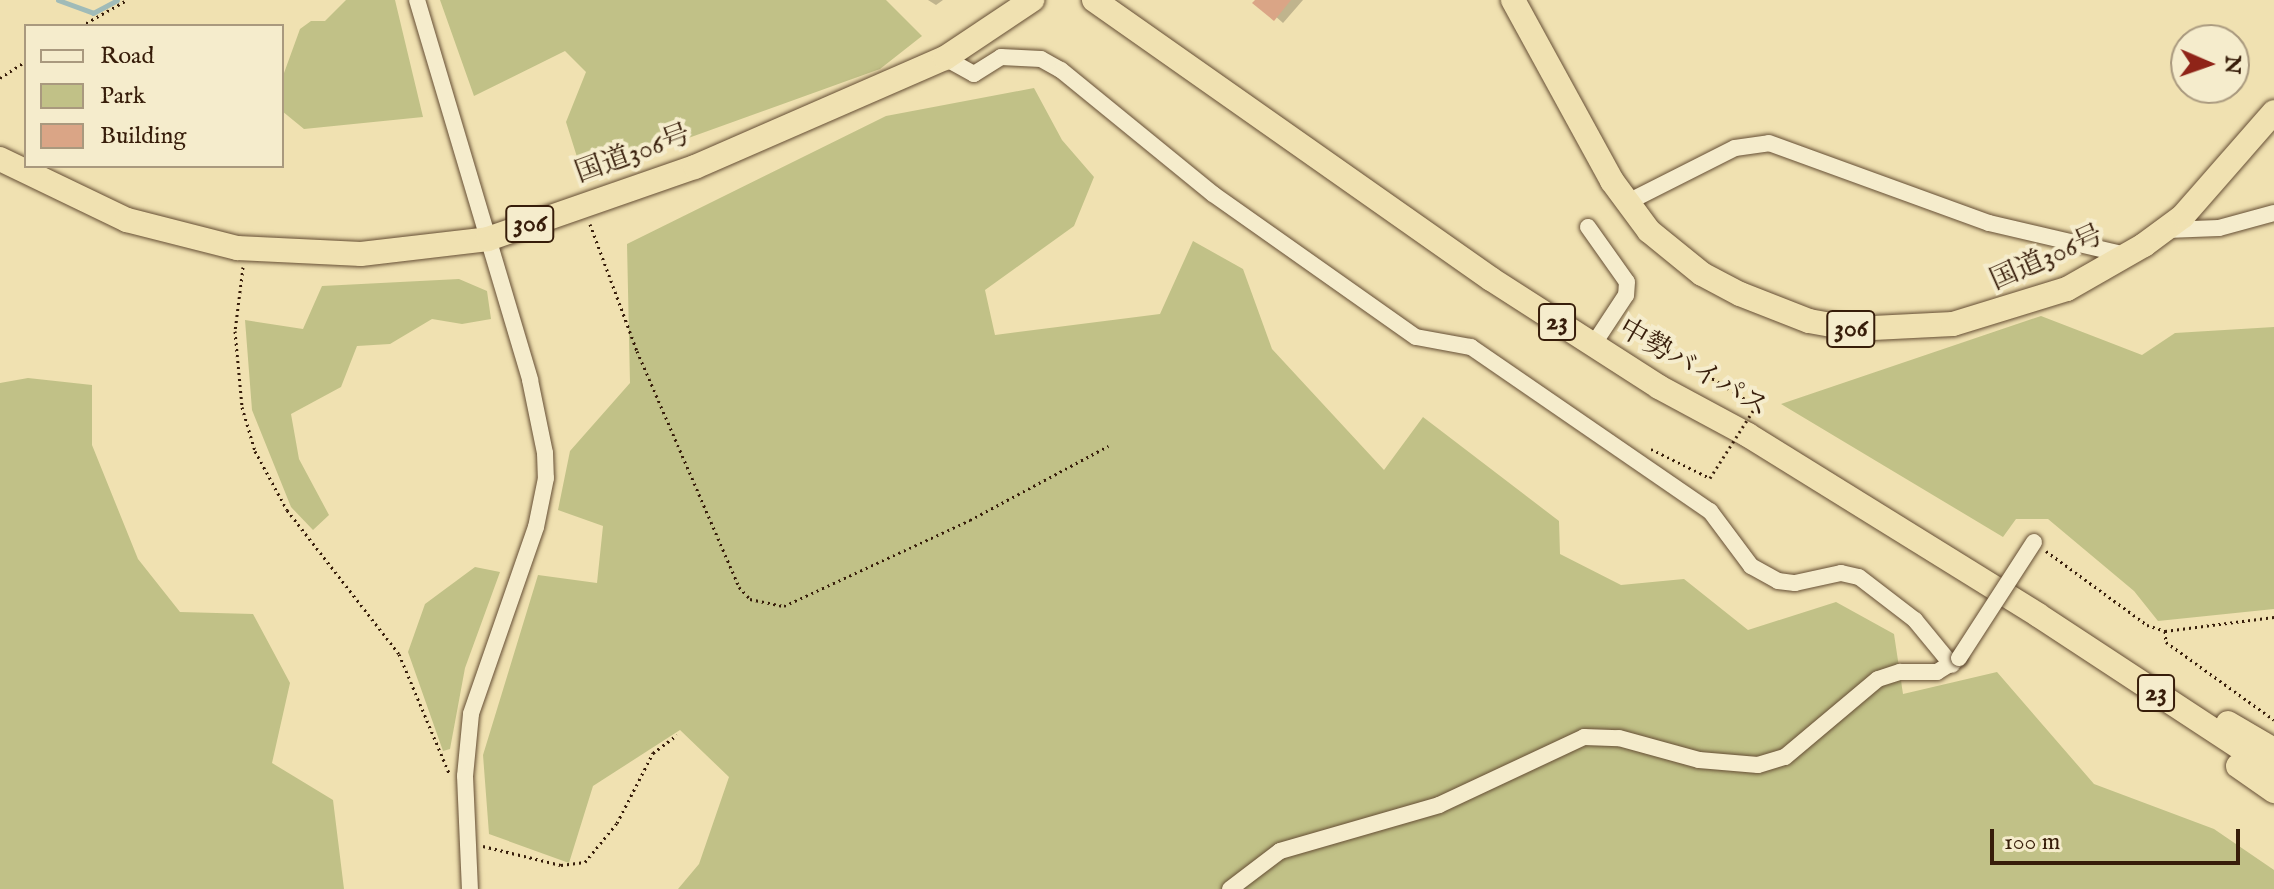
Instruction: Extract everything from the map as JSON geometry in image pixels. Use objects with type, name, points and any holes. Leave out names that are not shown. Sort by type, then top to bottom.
[{"type":"highway","name":"国道306号","points":[[0,159],[127,220],[245,249],[361,254],[488,239],[695,167],[945,58],[1032,0]]},
{"type":"highway","name":"中勢バイパス","points":[[1094,0],[1271,129],[1593,345],[2038,615],[2274,770]]},
{"type":"highway","name":"国道306号","points":[[1513,0],[1626,203],[1649,231],[1702,274],[1773,309],[1853,329],[1915,329],[1985,318],[2067,289],[2128,255],[2164,230],[2240,156],[2274,112]]},
{"type":"highway","points":[[2038,615],[2274,750]]},
{"type":"highway","points":[[2038,615],[2119,686],[2274,791]]},
{"type":"street","points":[[417,0],[541,424],[546,478],[536,527],[471,714],[465,776],[470,889]]},
{"type":"street","points":[[945,58],[974,74],[1001,57],[1041,59],[1061,70],[1213,194],[1416,337],[1471,347],[1710,511],[1751,566],[1795,583],[1841,573],[1859,577],[1915,620],[1955,662]]},
{"type":"street","points":[[1626,203],[1735,148],[1769,143],[1989,223],[2128,255]]},
{"type":"street","points":[[2164,230],[2219,228],[2274,213]]},
{"type":"street","points":[[1588,227],[1627,282],[1626,295],[1593,345]]},
{"type":"street","points":[[1230,889],[1280,851],[1439,805],[1564,743],[1619,738],[1699,760],[1758,765],[1785,757],[1878,679],[1955,662],[2034,542]]},
{"type":"path","points":[[85,24],[127,0]]},
{"type":"path","points":[[0,78],[24,62]]},
{"type":"path","points":[[583,205],[637,351],[739,587],[750,599],[784,606],[957,527],[1108,446]]},
{"type":"path","points":[[245,249],[235,331],[242,407],[255,451],[287,510],[376,631],[399,654],[446,773],[465,776]]},
{"type":"path","points":[[1643,445],[1710,478],[1756,406],[1702,372]]},
{"type":"path","points":[[2034,542],[2147,625],[2165,631],[2274,617]]},
{"type":"path","points":[[2165,631],[2166,642],[2274,720]]},
{"type":"path","points":[[468,846],[493,846],[561,865],[585,862],[617,823],[653,753],[677,735]]},
{"type":"green space","points":[[346,0],[395,0],[423,117],[304,129],[284,113],[284,73],[300,29],[311,21],[325,21]]},
{"type":"green space","points":[[440,0],[886,0],[922,36],[880,69],[583,176],[566,122],[586,72],[565,51],[474,96]]},
{"type":"green space","points":[[1034,88],[1062,140],[1094,177],[1074,226],[985,290],[995,335],[1160,314],[1193,241],[1243,269],[1272,349],[1384,470],[1423,417],[1559,521],[1560,554],[1621,585],[1684,579],[1748,630],[1836,602],[1894,634],[1903,694],[1997,672],[2094,784],[2214,829],[2274,870],[2274,889],[678,889],[699,864],[729,777],[680,730],[593,786],[569,863],[489,834],[483,755],[538,575],[597,583],[603,526],[558,510],[570,451],[630,383],[627,244],[886,116]]},
{"type":"green space","points":[[459,279],[487,291],[491,319],[462,324],[432,319],[390,344],[357,346],[341,387],[291,414],[299,459],[329,515],[313,530],[291,507],[252,410],[245,320],[303,329],[322,286]]},
{"type":"green space","points":[[2041,316],[2142,355],[2175,333],[2274,327],[2274,609],[2158,621],[2134,591],[2048,519],[2016,519],[2003,537],[1781,404]]},
{"type":"green space","points":[[28,378],[92,385],[92,445],[138,559],[180,612],[253,614],[290,683],[272,763],[333,800],[344,889],[0,889],[0,383]]},
{"type":"green space","points":[[475,567],[500,572],[465,668],[450,749],[443,751],[408,652],[425,604]]},
{"type":"building","points":[[1255,0],[1291,0],[1274,21],[1252,3]]},
{"type":"waterway","points":[[58,0],[93,13],[117,0]]}]
